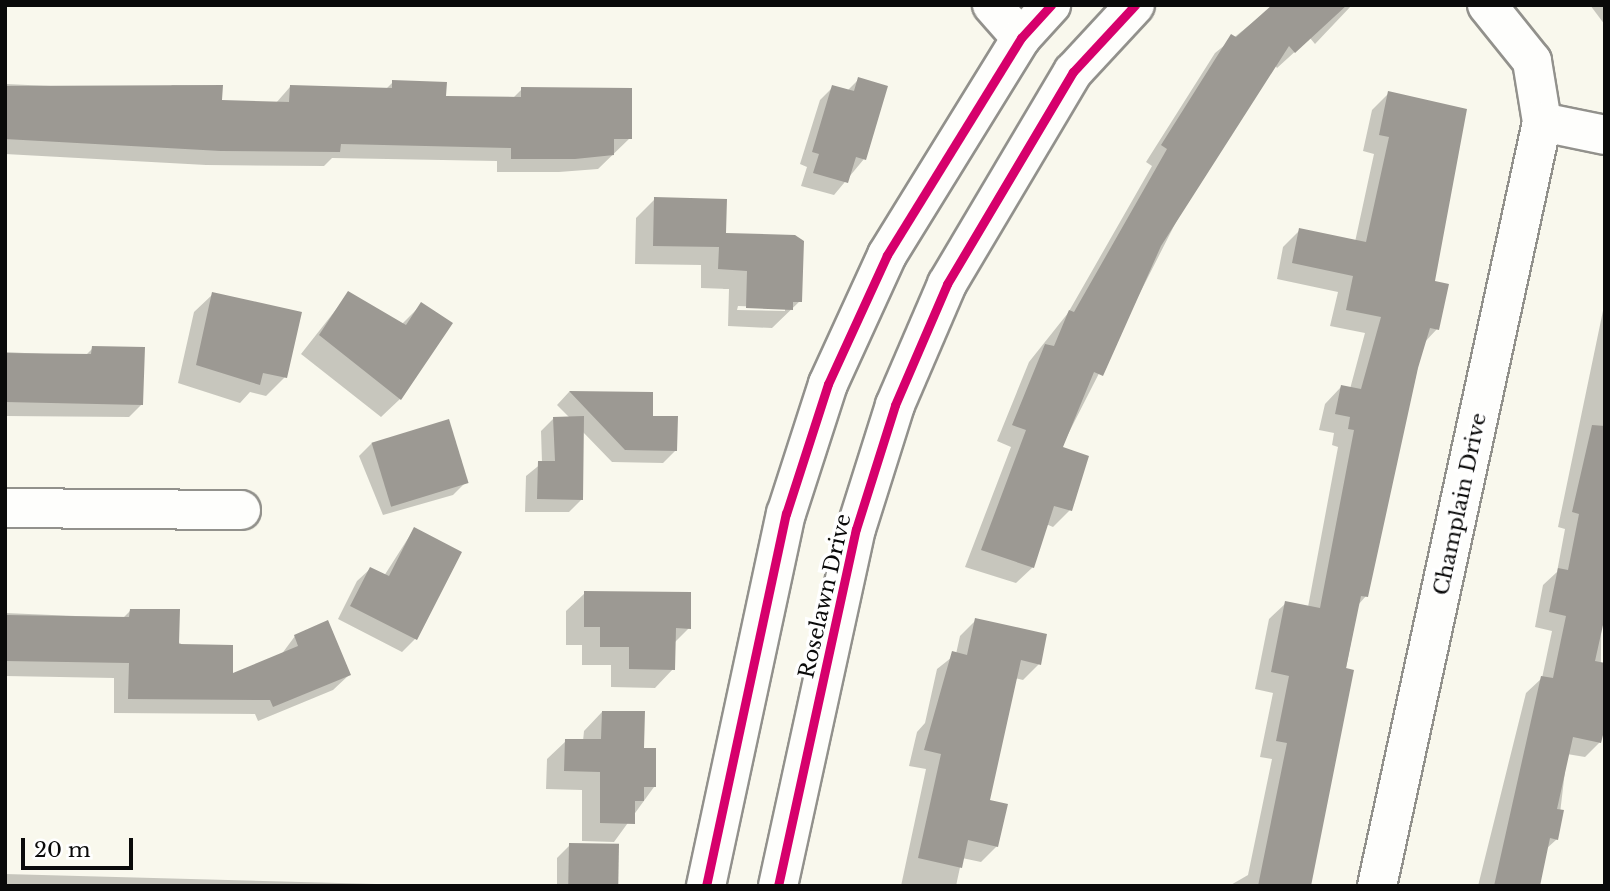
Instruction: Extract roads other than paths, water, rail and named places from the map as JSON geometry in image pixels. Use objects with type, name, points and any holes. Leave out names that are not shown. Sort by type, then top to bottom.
[{"type":"street","points":[[992,5],[1021,38]]},
{"type":"street","points":[[706,886],[786,514],[828,384],[887,256],[1021,38],[1051,5]]},
{"type":"street","name":"Roselawn Drive","points":[[778,886],[856,529],[895,405],[947,284],[1073,72],[1135,5]]},
{"type":"street","points":[[1487,5],[1532,61],[1542,122],[1605,135]]},
{"type":"street","name":"Champlain Drive","points":[[1377,886],[1542,122]]},
{"type":"street","points":[[5,508],[241,510]]}]
